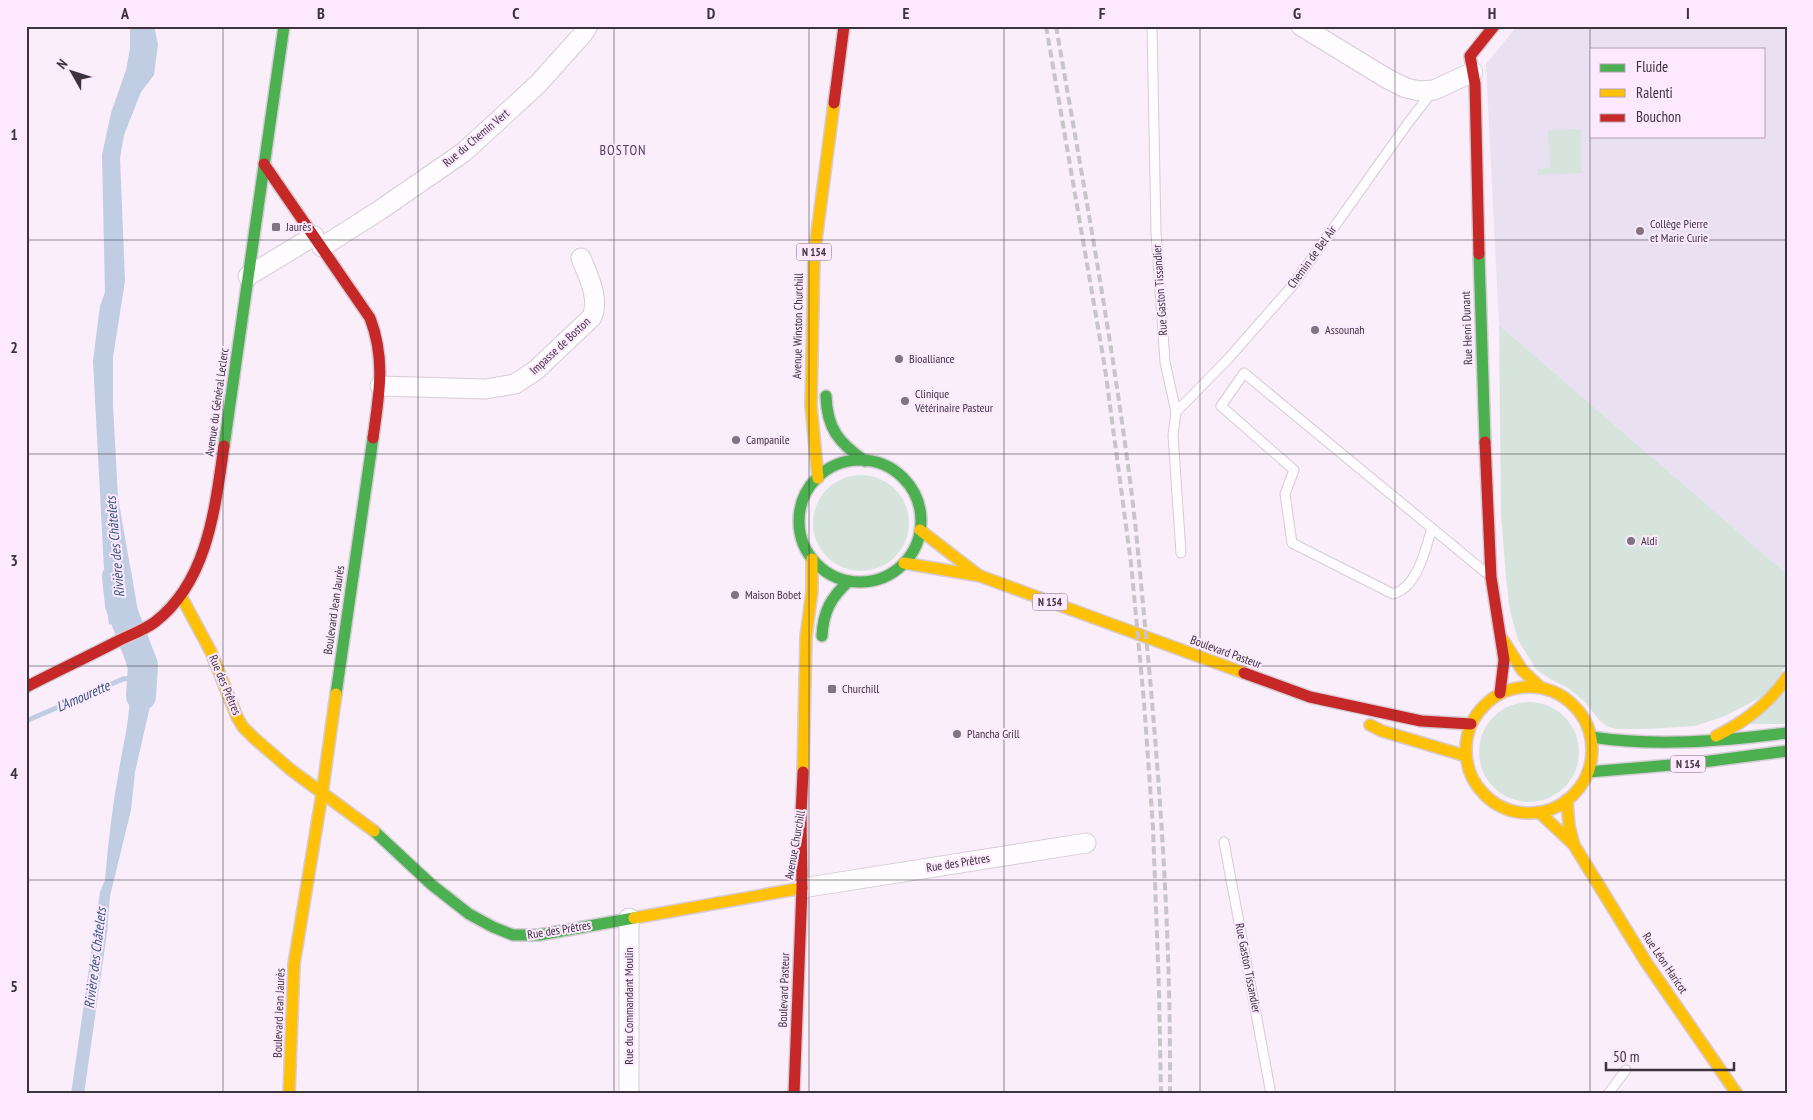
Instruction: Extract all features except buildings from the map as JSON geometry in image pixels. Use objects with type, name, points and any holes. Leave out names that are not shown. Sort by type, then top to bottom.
[{"type":"main road","name":"Avenue du Général Leclerc","points":[[26,687],[145,629],[165,614],[181,596],[199,564],[213,516],[284,26]]},
{"type":"main road","name":"Avenue Winston Churchill","points":[[818,478],[817,452],[811,406],[814,256],[844,26]]},
{"type":"main road","name":"Rue Henri Dunant","points":[[1487,29],[1470,56],[1475,84],[1482,362],[1491,577],[1504,660],[1500,693]]},
{"type":"main road","name":"Boulevard Jean Jaurès","points":[[264,164],[370,318],[381,357],[380,386],[322,794],[294,964],[290,1094]]},
{"type":"main road","points":[[826,384],[826,413],[832,430],[846,447],[865,461]]},
{"type":"main road","points":[[865,461],[893,470],[908,484],[917,501],[921,520],[920,530],[915,548],[896,570],[879,579],[849,581],[829,574],[812,559],[802,540],[800,518],[805,496],[818,478],[839,464],[865,461]]},
{"type":"main road","name":"N 154","points":[[920,530],[980,576]]},
{"type":"main road","name":"Avenue Churchill","points":[[802,888],[800,814],[805,737],[806,637],[812,591],[812,559]]},
{"type":"main road","name":"N 154","points":[[904,563],[980,576]]},
{"type":"main road","name":"Boulevard Pasteur","points":[[980,576],[1310,697],[1421,721],[1471,724]]},
{"type":"main road","points":[[822,650],[822,625],[825,611],[835,594],[849,581]]},
{"type":"main road","name":"Rue des Prêtres","points":[[181,596],[211,652],[243,727],[291,770],[380,836],[432,885],[469,914],[504,932],[522,936],[539,935],[802,888]]},
{"type":"main road","points":[[1501,637],[1522,670],[1540,687]]},
{"type":"main road","points":[[1696,742],[1727,730],[1753,714],[1770,699],[1787,677]]},
{"type":"main road","points":[[1520,687],[1540,687],[1558,693],[1574,704],[1585,719],[1591,737],[1592,754],[1588,772],[1580,788],[1567,800],[1553,808],[1539,812],[1518,812],[1499,805],[1483,793],[1471,776],[1466,756],[1466,740],[1471,724],[1483,706],[1500,693],[1520,687]]},
{"type":"main road","name":"N 154","points":[[1310,697],[1382,731],[1466,756]]},
{"type":"main road","name":"N 154","points":[[1591,737],[1618,742],[1696,742],[1787,732]]},
{"type":"main road","name":"N 154","points":[[1588,772],[1695,763],[1787,751]]},
{"type":"main road","name":"Rue Léon Haricot","points":[[1567,800],[1569,826],[1574,845]]},
{"type":"main road","name":"Rue Léon Haricot","points":[[1539,812],[1574,845],[1646,962],[1737,1094]]},
{"type":"main road","name":"Avenue Churchill","points":[[802,888],[812,825]]},
{"type":"main road","name":"Boulevard Pasteur","points":[[794,1094],[802,888]]},
{"type":"street","name":"Rue du Chemin Vert","points":[[248,276],[380,210],[464,152],[538,84],[588,26]]},
{"type":"street","points":[[1300,26],[1406,88],[1420,91],[1434,90],[1472,72]]},
{"type":"street","name":"Impasse de Boston","points":[[380,386],[485,389],[505,387],[524,379],[592,318],[594,307],[592,289],[581,258]]},
{"type":"street","name":"Rue des Prêtres","points":[[802,888],[1086,843]]},
{"type":"street","name":"Rue du Commandant Moulin","points":[[629,918],[629,1094]]},
{"type":"lane","name":"Rue Gaston Tissandier","points":[[1152,26],[1156,232],[1165,362],[1176,412],[1173,435],[1181,553]]},
{"type":"lane","name":"Chemin de Bel Air","points":[[1176,412],[1240,346],[1293,285],[1396,139],[1434,90]]},
{"type":"lane","points":[[1432,528],[1414,578],[1401,591],[1393,594],[1292,543],[1285,494],[1294,470],[1221,406],[1244,373],[1432,528],[1491,577]]},
{"type":"lane","name":"Rue Gaston Tissandier","points":[[1224,842],[1271,1094]]},
{"type":"lane","points":[[1608,1094],[1626,1070]]},
{"type":"shaded area","name":"Collège Pierre et Marie Curie","points":[[1517,26],[1787,26],[1787,574],[1499,325],[1486,64]]},
{"type":"shaded area","points":[[1581,129],[1582,173],[1538,175],[1538,169],[1550,168],[1548,130]]},
{"type":"shaded area","points":[[1499,325],[1787,574],[1787,664],[1767,694],[1725,716],[1695,726],[1616,729],[1608,727],[1600,721],[1585,702],[1568,688],[1536,669],[1518,640],[1510,611],[1506,578],[1501,514]]},
{"type":"shaded area","points":[[861,475],[879,479],[895,489],[905,505],[909,523],[905,541],[895,557],[879,567],[861,571],[843,567],[827,557],[817,541],[813,523],[817,505],[827,489],[843,479]]},
{"type":"shaded area","points":[[1787,689],[1787,724],[1749,724]]},
{"type":"shaded area","points":[[1529,702],[1548,706],[1564,717],[1575,733],[1579,752],[1575,771],[1564,787],[1548,798],[1529,802],[1510,798],[1494,787],[1483,771],[1479,752],[1483,733],[1494,717],[1510,706]]},
{"type":"water","points":[[130,26],[154,26],[158,44],[154,75],[141,92],[124,135],[120,158],[125,281],[113,357],[113,405],[118,498],[138,611],[109,625],[105,588],[93,361],[100,306],[105,292],[102,155],[111,113],[126,70],[130,48]]},
{"type":"water","points":[[152,651],[156,674],[154,689],[135,772],[131,810],[110,896],[107,933],[84,1094],[71,1094],[100,892],[105,880],[117,778],[128,720],[130,698],[128,676],[130,673],[126,664]]},
{"type":"waterway","name":"Rivière des Châtelets","points":[[117,577],[120,605],[143,665],[141,696]]},
{"type":"waterway","name":"L'Amourette","points":[[26,721],[123,679],[134,678]]},
{"type":"railway","points":[[1046,26],[1105,368],[1131,563],[1153,828],[1161,1094]]},
{"type":"railway","points":[[1056,26],[1106,319],[1132,496],[1161,814],[1169,982],[1170,1094]]},
{"type":"traffic: fast","points":[[224,446],[284,26]]},
{"type":"traffic: fast","points":[[1479,254],[1485,442]]},
{"type":"traffic: fast","points":[[826,396],[829,418],[836,434],[848,448],[865,461]]},
{"type":"traffic: fast","points":[[336,694],[373,438]]},
{"type":"traffic: fast","points":[[860,460],[883,465],[903,478],[916,498],[921,521],[916,544],[903,564],[883,577],[860,582],[837,577],[817,564],[804,544],[799,521],[804,498],[817,478],[837,465],[860,460]]},
{"type":"traffic: fast","points":[[822,636],[826,612],[837,593],[849,581]]},
{"type":"traffic: fast","points":[[1591,737],[1640,742],[1689,742],[1787,733]]},
{"type":"traffic: fast","points":[[1588,772],[1695,763],[1787,751]]},
{"type":"traffic: fast","points":[[374,831],[432,885],[469,914],[513,935],[539,935],[634,918]]},
{"type":"traffic: slow","points":[[818,478],[811,406],[814,256],[834,103]]},
{"type":"traffic: slow","points":[[920,530],[977,574]]},
{"type":"traffic: slow","points":[[803,772],[806,637],[812,591],[812,559]]},
{"type":"traffic: slow","points":[[904,563],[980,576],[1244,673]]},
{"type":"traffic: slow","points":[[181,596],[211,652],[237,717],[243,727],[291,770],[374,831]]},
{"type":"traffic: slow","points":[[1503,640],[1522,670],[1540,687]]},
{"type":"traffic: slow","points":[[1716,736],[1737,725],[1756,711],[1772,696],[1787,677]]},
{"type":"traffic: slow","points":[[1529,687],[1553,692],[1573,706],[1587,726],[1592,750],[1587,774],[1573,794],[1553,808],[1529,813],[1505,808],[1485,794],[1471,774],[1466,750],[1471,726],[1485,706],[1505,692],[1529,687]]},
{"type":"traffic: slow","points":[[289,1094],[294,964],[322,794],[336,694]]},
{"type":"traffic: slow","points":[[1370,725],[1382,731],[1466,756]]},
{"type":"traffic: slow","points":[[1567,800],[1569,826],[1574,845]]},
{"type":"traffic: slow","points":[[1539,812],[1574,845],[1646,962],[1737,1094]]},
{"type":"traffic: slow","points":[[634,918],[802,888]]},
{"type":"traffic: jam","points":[[834,103],[844,26]]},
{"type":"traffic: jam","points":[[1479,254],[1475,84],[1470,56],[1494,26]]},
{"type":"traffic: jam","points":[[264,164],[370,318],[375,333],[380,363],[379,392],[373,438]]},
{"type":"traffic: jam","points":[[1485,442],[1491,577],[1504,660],[1500,693]]},
{"type":"traffic: jam","points":[[26,687],[145,628],[155,622],[173,605],[187,586],[198,565],[206,542],[217,494],[224,446]]},
{"type":"traffic: jam","points":[[1244,673],[1310,697],[1421,721],[1471,724]]},
{"type":"traffic: jam","points":[[794,1094],[802,888],[801,814],[803,772]]},
{"type":"place","name":"Jaurès","points":[[276,227]]},
{"type":"place","name":"Collège Pierre et Marie Curie","points":[[1640,231]]},
{"type":"place","name":"Assounah","points":[[1315,330]]},
{"type":"place","name":"Bioalliance","points":[[899,359]]},
{"type":"place","name":"Clinique Vétérinaire Pasteur","points":[[905,401]]},
{"type":"place","name":"Campanile","points":[[736,440]]},
{"type":"place","name":"Aldi","points":[[1631,541]]},
{"type":"place","name":"Maison Bobet","points":[[735,595]]},
{"type":"place","name":"Churchill","points":[[832,689]]},
{"type":"place","name":"Plancha Grill","points":[[957,734]]},
{"type":"district","name":"BOSTON","points":[[623,150]]}]
